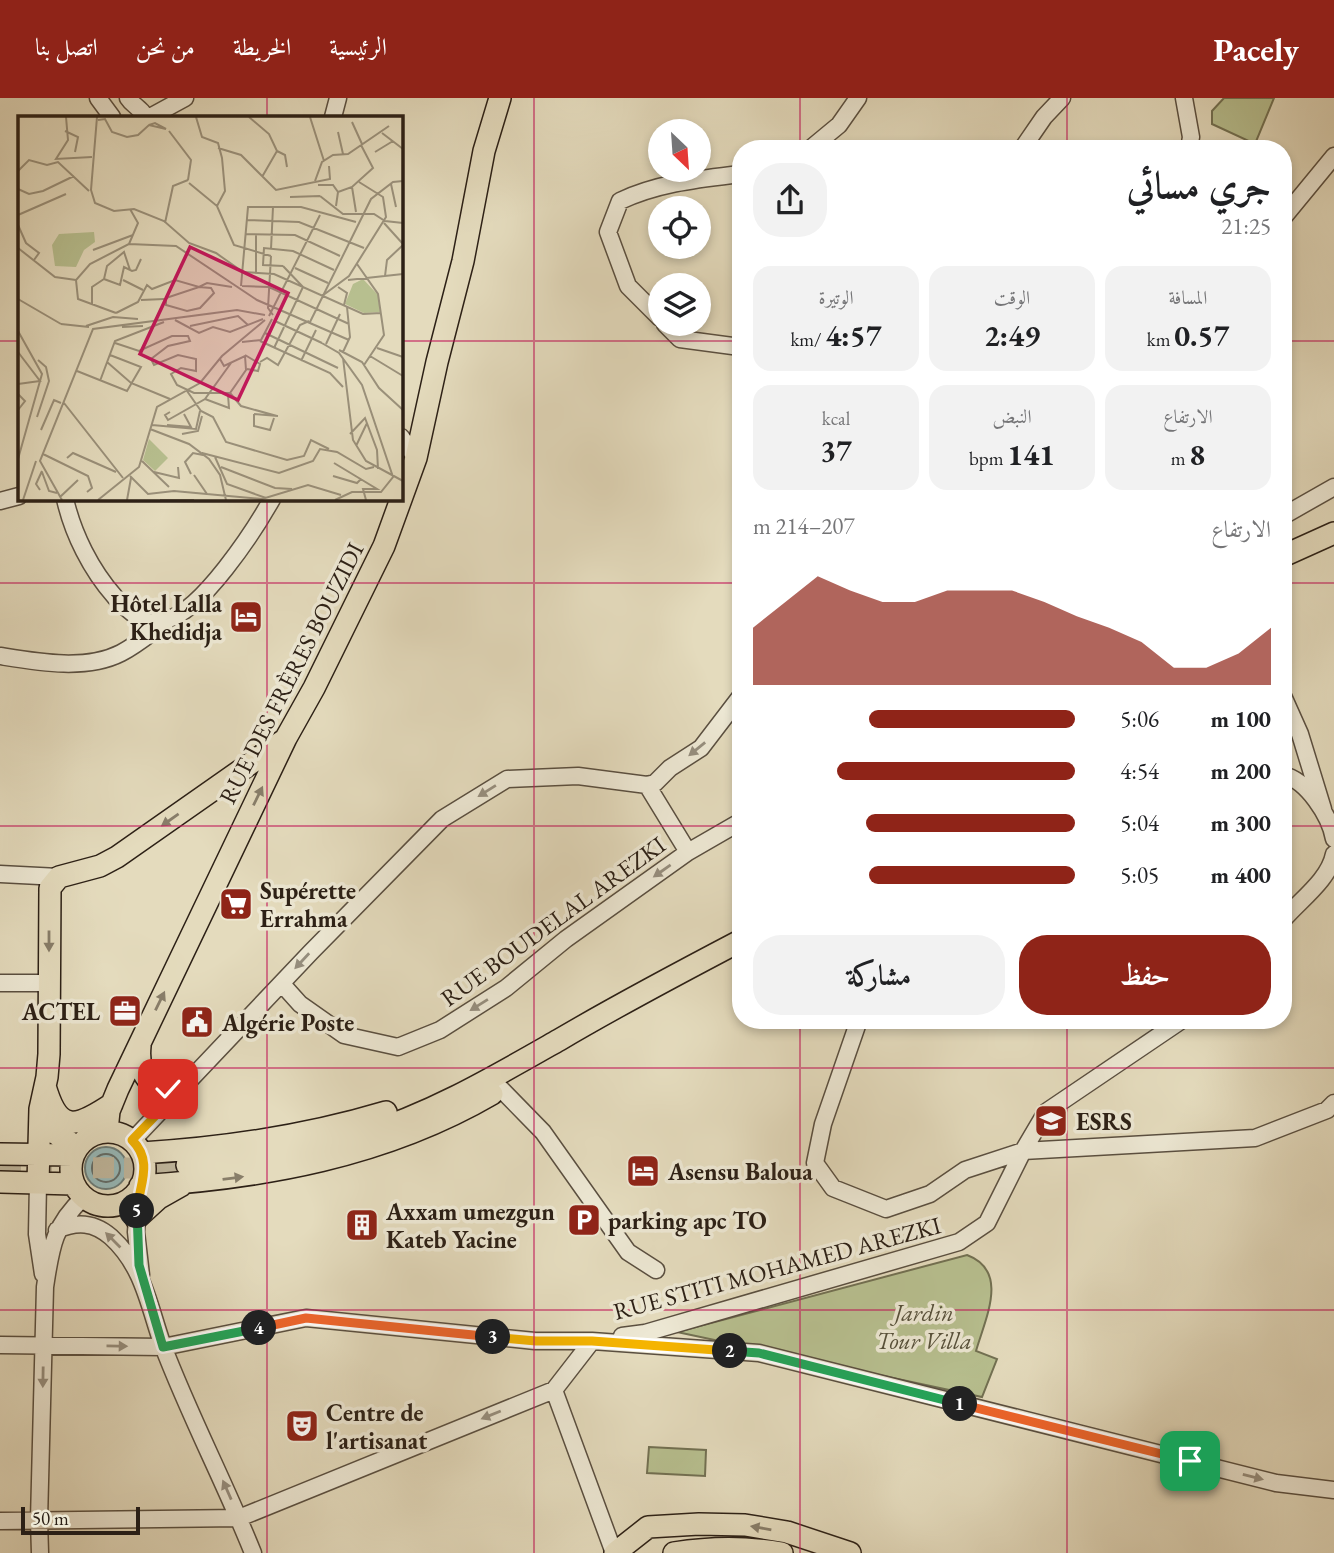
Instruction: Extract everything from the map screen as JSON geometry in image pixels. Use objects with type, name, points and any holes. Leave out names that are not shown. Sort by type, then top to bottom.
[{"type":"main road","name":"RUE DES FRÈRES BOUZIDI","points":[[402,496],[416,458],[463,261],[484,151],[500,98]]},
{"type":"main road","name":"RUE DES FRÈRES BOUZIDI","points":[[107,1131],[111,1104],[286,738],[314,688],[384,546],[401,500]]},
{"type":"main road","points":[[1311,542],[1334,523]]},
{"type":"main road","points":[[1292,552],[1334,533]]},
{"type":"main road","points":[[1311,542],[1334,542]]},
{"type":"main road","points":[[38,1183],[40,1109],[49,1054],[50,888],[59,877],[109,862],[286,738]]},
{"type":"main road","points":[[0,1182],[38,1183],[79,1191],[98,1205],[113,1205],[128,1200],[140,1188],[186,1174],[359,1136],[424,1111],[516,1066],[631,999],[732,945]]},
{"type":"main road","points":[[141,1041],[140,1066],[147,1079],[168,1089],[184,1086]]},
{"type":"main road","points":[[137,1147],[232,1146],[337,1126],[410,1104],[483,1072],[504,1066],[516,1066]]},
{"type":"main road","points":[[136,1219],[186,1174],[268,1173],[305,1166],[389,1142],[448,1118],[500,1088],[516,1066]]},
{"type":"main road","points":[[45,1086],[53,1109],[69,1122],[84,1122],[111,1104]]},
{"type":"main road","points":[[40,1109],[50,1130],[75,1151]]},
{"type":"main road","points":[[79,1191],[71,1175],[75,1151],[90,1135],[107,1131],[116,1132],[137,1147],[145,1167],[140,1188]]},
{"type":"main road","points":[[0,1154],[39,1155],[75,1151]]},
{"type":"main road","points":[[615,1553],[648,1527],[699,1524],[745,1525],[787,1532],[850,1553]]},
{"type":"main road","points":[[674,1553],[746,1547],[782,1553]]},
{"type":"street","points":[[98,98],[110,116]]},
{"type":"street","points":[[128,98],[147,116]]},
{"type":"street","points":[[150,116],[185,98]]},
{"type":"street","points":[[333,116],[338,98]]},
{"type":"street","points":[[821,140],[839,125],[858,98]]},
{"type":"street","points":[[1027,140],[1062,98]]},
{"type":"street","points":[[1184,98],[1190,140]]},
{"type":"street","points":[[1292,207],[1334,156]]},
{"type":"street","points":[[648,306],[628,286],[608,232],[620,201],[644,190],[689,180],[732,175]]},
{"type":"street","points":[[677,336],[680,339],[732,346]]},
{"type":"street","points":[[402,438],[416,458]]},
{"type":"street","points":[[1292,511],[1334,487]]},
{"type":"street","points":[[0,501],[18,496]]},
{"type":"street","points":[[65,500],[79,541],[94,569],[116,598],[145,622],[168,620]]},
{"type":"street","points":[[0,656],[35,662],[82,663],[122,653],[204,596],[271,500]]},
{"type":"street","points":[[137,1147],[184,1086],[442,819],[507,779],[578,776],[647,785],[655,783],[670,768],[701,748],[732,707]]},
{"type":"street","points":[[1292,716],[1334,839]]},
{"type":"street","points":[[1292,777],[1323,809]]},
{"type":"street","points":[[647,785],[688,852]]},
{"type":"street","name":"RUE BOUDELAL AREZKI","points":[[282,984],[300,1004],[344,1035],[398,1047],[440,1030],[506,988],[566,939],[688,852],[732,827]]},
{"type":"street","points":[[1292,911],[1313,889],[1332,863],[1334,854]]},
{"type":"street","points":[[0,874],[59,877]]},
{"type":"street","points":[[0,983],[49,983]]},
{"type":"street","points":[[856,1029],[823,1125],[815,1163],[833,1188],[886,1209],[930,1194],[965,1170],[1023,1151],[1255,1138],[1327,1111],[1334,1103]]},
{"type":"street","name":"RUE STITI MOHAMED AREZKI","points":[[592,1341],[645,1333],[959,1242],[987,1223],[1046,1112],[1169,1029]]},
{"type":"street","points":[[500,1088],[543,1132],[628,1252],[656,1270]]},
{"type":"street","points":[[38,1183],[37,1246],[45,1287]]},
{"type":"street","points":[[140,1188],[136,1219],[137,1248],[143,1280],[163,1347],[253,1553]]},
{"type":"street","points":[[40,1553],[45,1287],[57,1230],[79,1191]]},
{"type":"street","points":[[57,1230],[79,1223],[102,1230],[119,1246],[143,1280]]},
{"type":"street","points":[[0,1345],[163,1347],[306,1318],[536,1341],[592,1341],[759,1353],[1276,1483],[1334,1490]]},
{"type":"street","points":[[0,1521],[239,1518],[554,1390],[592,1341]]},
{"type":"street","points":[[554,1390],[615,1553]]},
{"type":"green space","points":[[1224,98],[1274,98],[1257,140],[1246,140],[1212,124],[1212,111]]},
{"type":"green space","name":"Jardin Tour Villa","points":[[967,1255],[980,1262],[988,1272],[991,1284],[988,1311],[976,1351],[997,1359],[982,1397],[677,1332]]},
{"type":"green space","points":[[649,1447],[706,1450],[705,1476],[647,1473]]},
{"type":"water","points":[[106,1147],[121,1153],[127,1168],[121,1183],[106,1189],[91,1183],[85,1168],[91,1153]]},
{"type":"tunnel","points":[[0,1167],[140,1168],[187,1165]]},
{"type":"place","name":"Hôtel Lalla Khedidja","points":[[246,617]]},
{"type":"place","name":"Supérette Errahma","points":[[236,904]]},
{"type":"place","name":"ACTEL","points":[[125,1011]]},
{"type":"place","name":"Algérie Poste","points":[[197,1022]]},
{"type":"place","name":"ESRS","points":[[1051,1121]]},
{"type":"place","name":"Asensu Baloua","points":[[643,1171]]},
{"type":"place","name":"parking apc TO","points":[[584,1220]]},
{"type":"place","name":"Axxam umezgun Kateb Yacine","points":[[362,1225]]},
{"type":"place","name":"Centre de l'artisanat","points":[[302,1426]]},
{"type":"route","points":[[168,1089],[184,1086],[132,1140],[142,1153],[145,1167],[137,1209],[139,1265],[163,1347],[306,1318],[536,1341],[592,1341],[759,1353],[1190,1461]]}]
